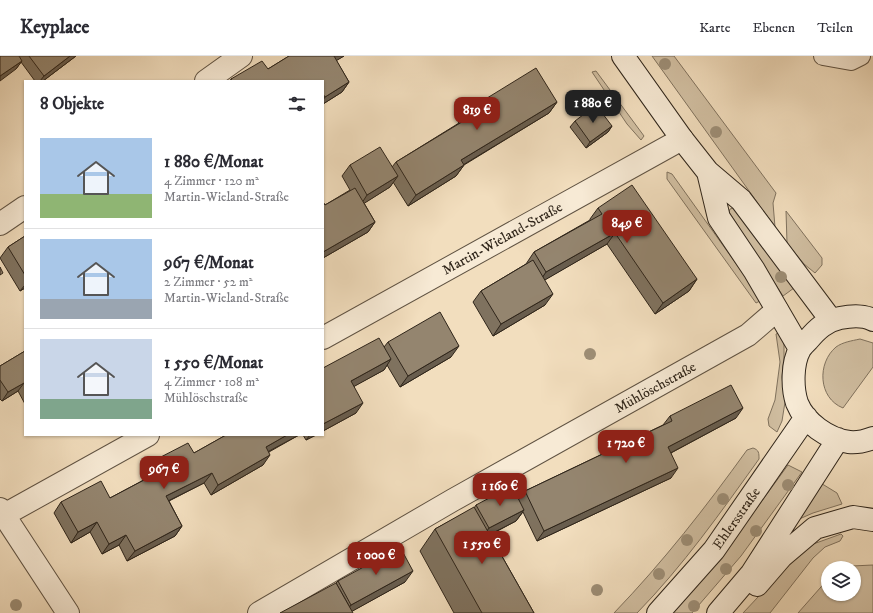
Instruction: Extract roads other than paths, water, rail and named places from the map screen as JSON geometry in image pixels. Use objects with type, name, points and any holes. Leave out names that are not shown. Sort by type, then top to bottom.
[{"type":"street","points":[[207,80],[241,56]]},
{"type":"street","points":[[623,56],[682,139],[708,172],[742,200],[830,320]]},
{"type":"street","name":"Martin-Wieland-Straße","points":[[324,337],[682,139]]},
{"type":"street","points":[[708,172],[719,218],[754,270],[800,349]]},
{"type":"street","points":[[0,224],[24,208]]},
{"type":"street","name":"Mühlöschstraße","points":[[258,613],[453,500],[748,335],[777,310]]},
{"type":"street","points":[[872,317],[854,317],[830,320],[815,331],[800,349],[793,374],[797,403],[813,425],[828,435],[849,442],[860,442],[873,439]]},
{"type":"street","name":"Ehlersstraße","points":[[658,613],[714,550],[806,417]]},
{"type":"street","points":[[68,613],[2,512],[146,436]]},
{"type":"street","points":[[718,613],[752,573],[838,439]]},
{"type":"street","points":[[733,613],[782,556],[815,528],[853,517],[873,520]]},
{"type":"lane","points":[[822,56],[852,60],[860,56]]}]
